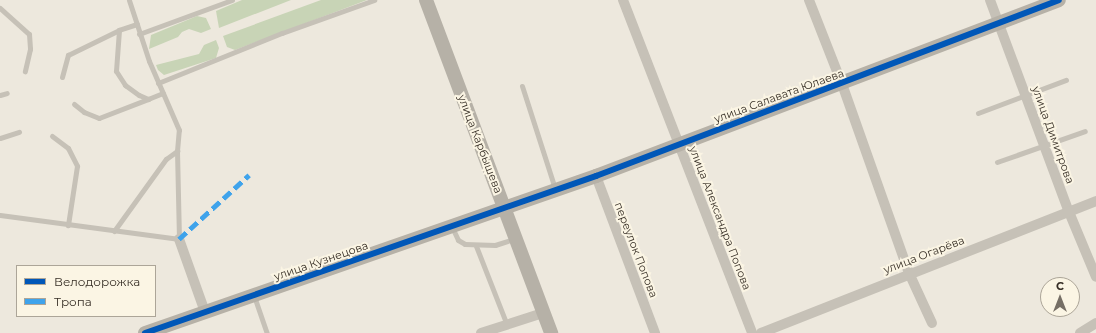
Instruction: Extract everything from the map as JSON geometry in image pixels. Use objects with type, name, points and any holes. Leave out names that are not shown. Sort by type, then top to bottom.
[{"type":"street","name":"улица Карбышева","points":[[426,0],[514,238],[551,333]]},
{"type":"street","name":"улица Александра Попова","points":[[623,0],[752,333]]},
{"type":"street","points":[[809,0],[842,84],[909,273],[932,323]]},
{"type":"street","name":"улица Димитрова","points":[[990,0],[1069,212],[1096,277]]},
{"type":"street","name":"улица Салавата Юлаева","points":[[504,209],[842,84],[1058,0]]},
{"type":"street","name":"переулок Попова","points":[[596,176],[655,333]]},
{"type":"street","name":"улица Огарёва","points":[[761,333],[909,273],[1096,201]]},
{"type":"street","name":"улица Кузнецова","points":[[145,333],[504,209]]},
{"type":"street","points":[[179,239],[205,312]]},
{"type":"street","points":[[481,333],[544,313]]},
{"type":"street","points":[[1080,333],[1096,324]]},
{"type":"lane","points":[[0,215],[179,239],[177,151],[179,130],[158,83],[139,34],[129,0]]},
{"type":"lane","points":[[139,34],[232,0]]},
{"type":"lane","points":[[158,83],[282,33],[374,0]]},
{"type":"lane","points":[[0,8],[29,34],[30,49],[25,71]]},
{"type":"lane","points":[[62,77],[68,55],[119,30],[137,24]]},
{"type":"lane","points":[[119,30],[116,71],[125,85],[148,99]]},
{"type":"lane","points":[[978,113],[1066,80]]},
{"type":"lane","points":[[522,86],[556,190]]},
{"type":"lane","points":[[0,95],[7,93]]},
{"type":"lane","points":[[74,104],[84,112],[99,118],[163,93]]},
{"type":"lane","points":[[997,162],[1085,131]]},
{"type":"lane","points":[[0,138],[19,132]]},
{"type":"lane","points":[[52,136],[68,148],[77,166],[68,225]]},
{"type":"lane","points":[[114,231],[166,159],[177,151]]},
{"type":"lane","points":[[452,227],[458,240],[476,246],[495,245],[514,238]]},
{"type":"lane","points":[[476,246],[507,325]]},
{"type":"lane","points":[[254,295],[267,333]]},
{"type":"green space","points":[[242,0],[291,0],[219,28],[216,11]]},
{"type":"green space","points":[[321,0],[367,0],[235,50],[227,47],[223,36]]},
{"type":"green space","points":[[197,16],[206,18],[211,29],[201,33],[189,29],[182,32],[178,37],[149,49],[151,35]]},
{"type":"green space","points":[[216,40],[219,48],[216,58],[164,75],[158,70],[156,65],[199,54],[204,45]]},
{"type":"marked path","points":[[179,239],[249,175]]},
{"type":"cycle path","points":[[145,333],[596,176],[1059,0]]}]
